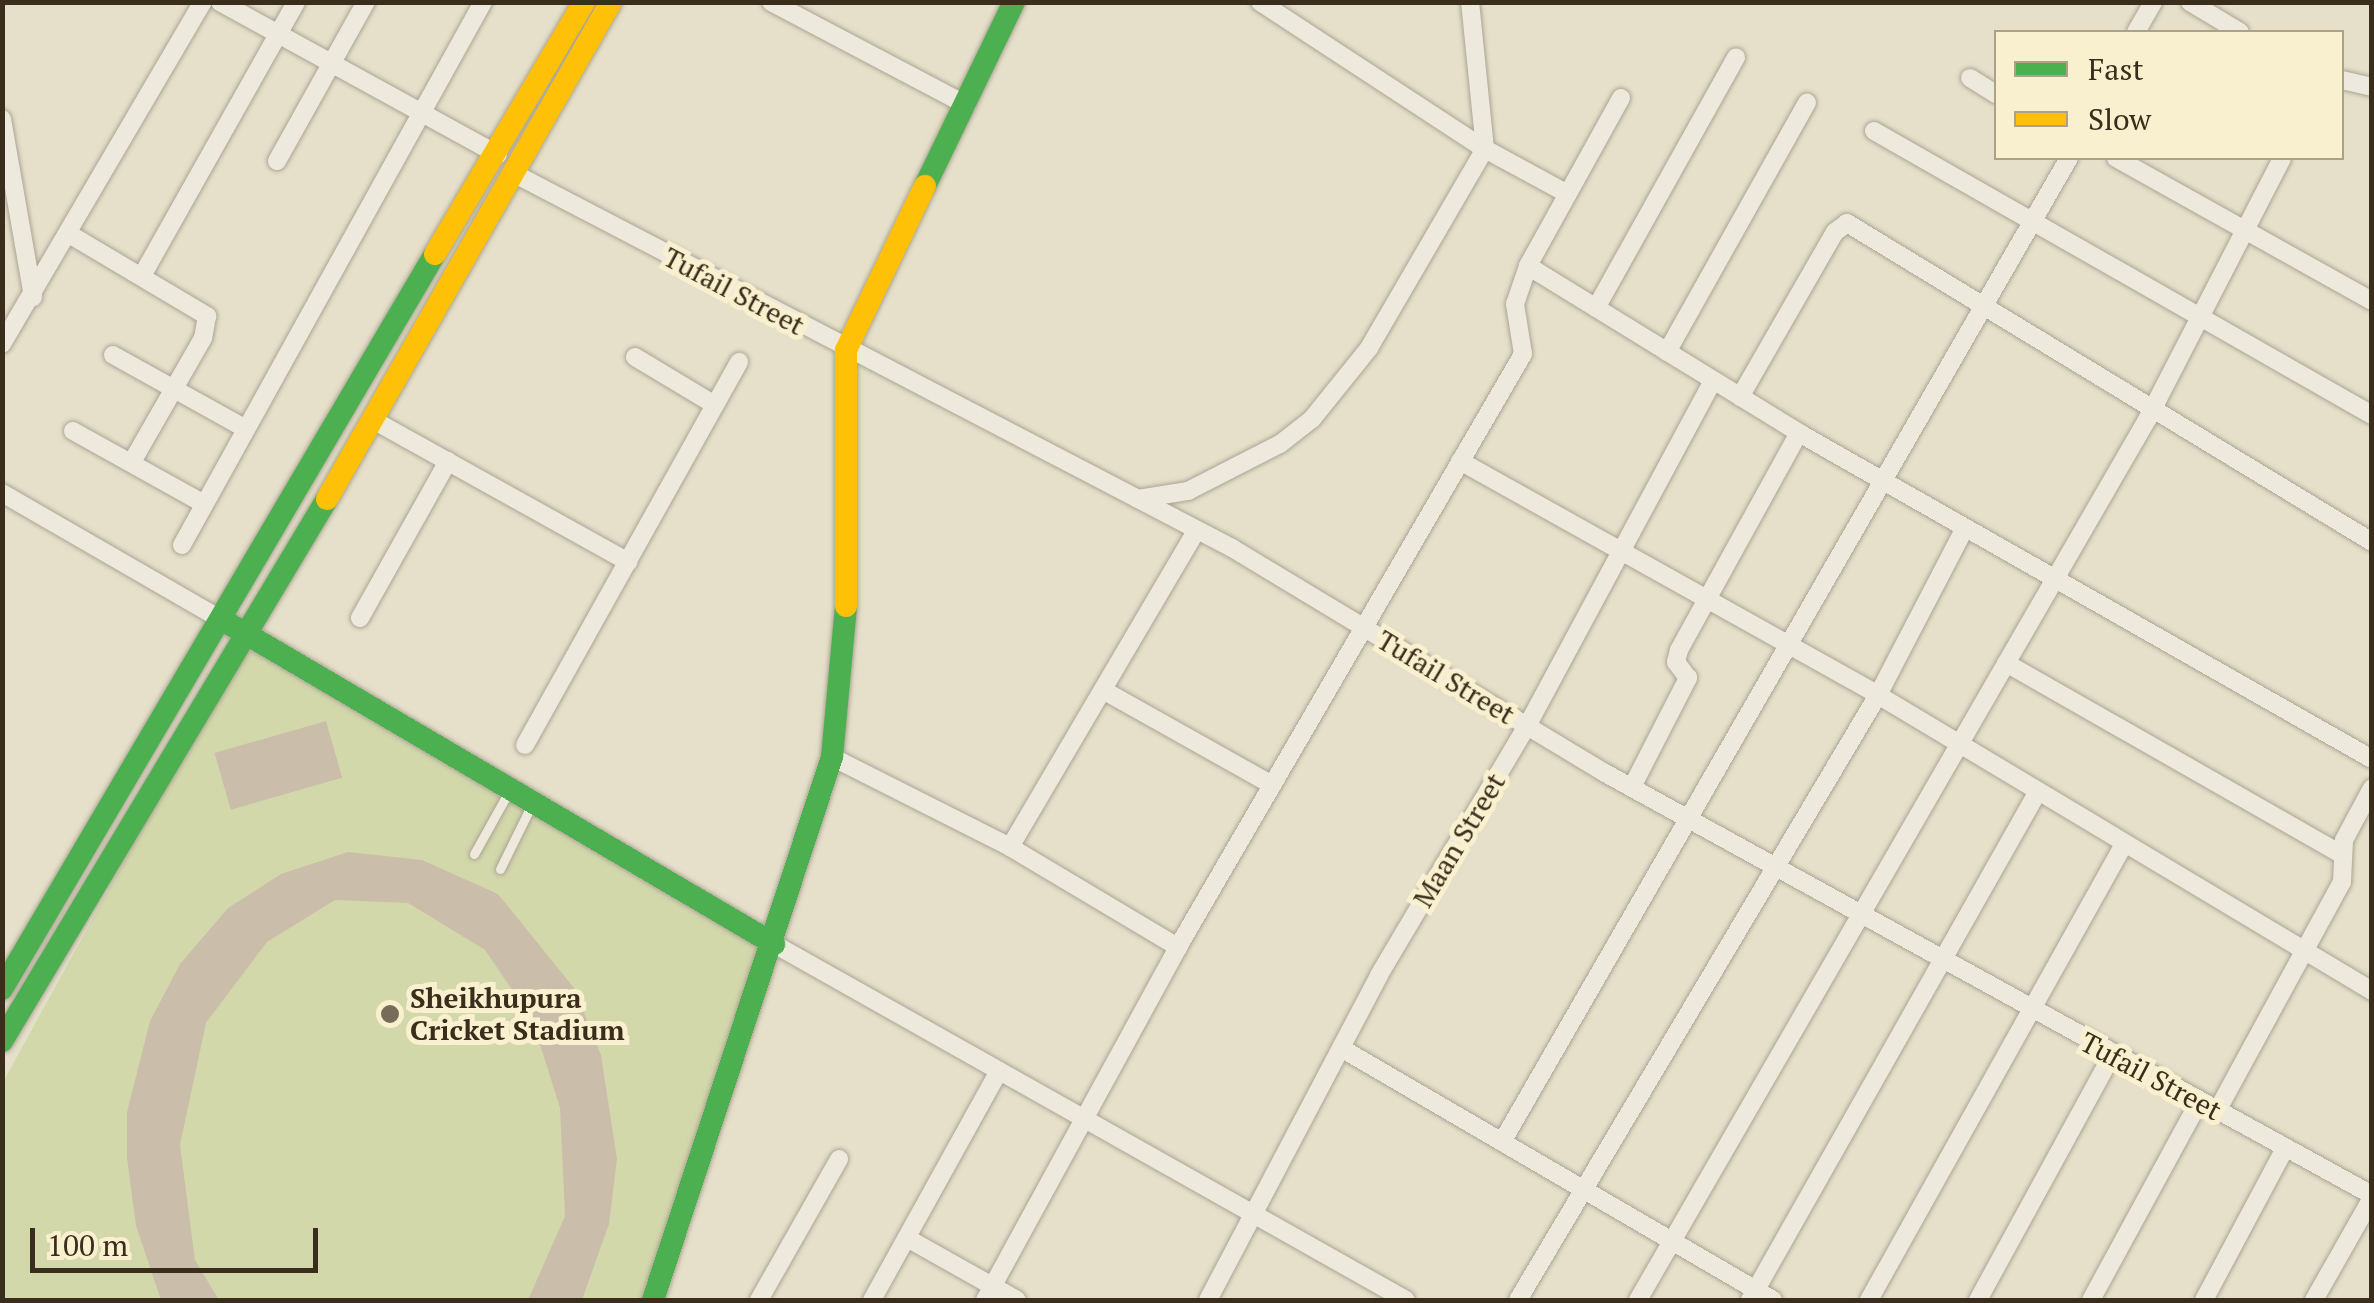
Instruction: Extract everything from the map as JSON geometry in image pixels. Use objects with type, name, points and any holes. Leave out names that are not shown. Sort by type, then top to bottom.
[{"type":"street","points":[[2,344],[203,2]]},
{"type":"street","name":"Tufail Street","points":[[220,2],[421,112],[505,164],[846,350],[1197,530],[1632,788],[2372,1196]]},
{"type":"street","points":[[143,274],[296,2]]},
{"type":"street","points":[[277,160],[366,2]]},
{"type":"street","points":[[182,544],[484,2]]},
{"type":"street","points":[[2,1041],[243,632],[375,421],[584,2]]},
{"type":"street","points":[[2,990],[222,620],[505,164],[611,2]]},
{"type":"street","points":[[771,2],[966,105]]},
{"type":"street","points":[[653,1300],[774,944],[832,756],[846,654],[846,350],[1014,2]]},
{"type":"street","points":[[1138,500],[1203,484],[1280,444],[1312,419],[1388,318],[1484,149],[1470,2]]},
{"type":"street","points":[[2137,30],[2153,2]]},
{"type":"street","points":[[2190,2],[2237,30]]},
{"type":"street","points":[[1267,4],[1484,149],[1568,194]]},
{"type":"street","points":[[1596,308],[1736,58]]},
{"type":"street","points":[[1970,78],[1994,93]]},
{"type":"street","points":[[2344,81],[2372,88]]},
{"type":"street","points":[[988,1294],[1178,947],[1522,354],[1515,304],[1528,266],[1621,98]]},
{"type":"street","points":[[1667,352],[1807,103]]},
{"type":"street","points":[[2,119],[33,296]]},
{"type":"street","points":[[1874,131],[2372,414]]},
{"type":"street","points":[[1502,1142],[1686,818],[1987,308],[2068,160]]},
{"type":"street","points":[[2120,160],[2372,301]]},
{"type":"street","points":[[1638,1300],[2154,407],[2281,160]]},
{"type":"street","points":[[1740,397],[1843,222],[2372,542]]},
{"type":"street","points":[[69,234],[143,274],[207,316],[203,338],[132,462]]},
{"type":"street","points":[[1528,266],[1799,433],[2372,759]]},
{"type":"street","points":[[113,355],[246,428]]},
{"type":"street","points":[[634,357],[715,405]]},
{"type":"street","points":[[525,744],[740,362]]},
{"type":"street","name":"Maan Street","points":[[1208,1300],[1341,1048],[1527,726],[1713,381]]},
{"type":"street","points":[[375,421],[628,562]]},
{"type":"street","points":[[73,431],[204,504]]},
{"type":"street","points":[[1632,788],[1688,678],[1676,658],[1799,433]]},
{"type":"street","points":[[1460,461],[1878,695],[1957,748],[2372,991]]},
{"type":"street","points":[[360,618],[448,462]]},
{"type":"street","points":[[2,494],[774,944],[1400,1299]]},
{"type":"street","points":[[1518,1300],[1878,695],[1965,528]]},
{"type":"street","points":[[1010,847],[1197,530]]},
{"type":"street","points":[[2006,663],[2343,856]]},
{"type":"street","points":[[1103,690],[1272,785]]},
{"type":"street","points":[[832,756],[1010,847],[1178,947]]},
{"type":"street","points":[[2217,1111],[2342,882],[2351,822],[2372,788]]},
{"type":"street","points":[[1341,1048],[1672,1241],[1760,1297],[2036,795]]},
{"type":"street","points":[[1869,1300],[2123,846]]},
{"type":"street","points":[[1978,1300],[2112,1055]]},
{"type":"street","points":[[872,1300],[999,1071]]},
{"type":"street","points":[[2090,1300],[2199,1102]]},
{"type":"street","points":[[2204,1300],[2285,1148]]},
{"type":"street","points":[[759,1300],[839,1159]]},
{"type":"street","points":[[2314,1300],[2372,1196]]},
{"type":"street","points":[[906,1238],[988,1294],[1017,1300]]},
{"type":"lane","points":[[474,854],[511,788]]},
{"type":"lane","points":[[500,869],[533,801]]},
{"type":"green space","name":"Sheikhupura Cricket Stadium","points":[[263,647],[764,946],[645,1300],[3,1300],[3,1082],[237,656]]},
{"type":"building","points":[[326,721],[342,778],[231,810],[214,753]]},
{"type":"building","points":[[348,852],[422,860],[498,894],[574,988],[601,1055],[617,1159],[609,1224],[582,1300],[528,1300],[565,1216],[560,1108],[532,1019],[485,950],[408,903],[335,900],[267,942],[206,1023],[180,1145],[195,1260],[219,1300],[161,1300],[136,1226],[127,1158],[127,1112],[150,1021],[180,964],[228,908],[281,874]]},
{"type":"traffic: fast","points":[[925,186],[1014,2]]},
{"type":"traffic: fast","points":[[2,989],[435,254]]},
{"type":"traffic: fast","points":[[2,1041],[327,499]]},
{"type":"traffic: fast","points":[[653,1300],[832,757],[846,606]]},
{"type":"traffic: fast","points":[[231,625],[774,944]]},
{"type":"traffic: slow","points":[[435,254],[584,2]]},
{"type":"traffic: slow","points":[[327,499],[611,2]]},
{"type":"traffic: slow","points":[[846,606],[846,350],[925,186]]},
{"type":"place","name":"Sheikhupura Cricket Stadium","points":[[390,1014]]}]
